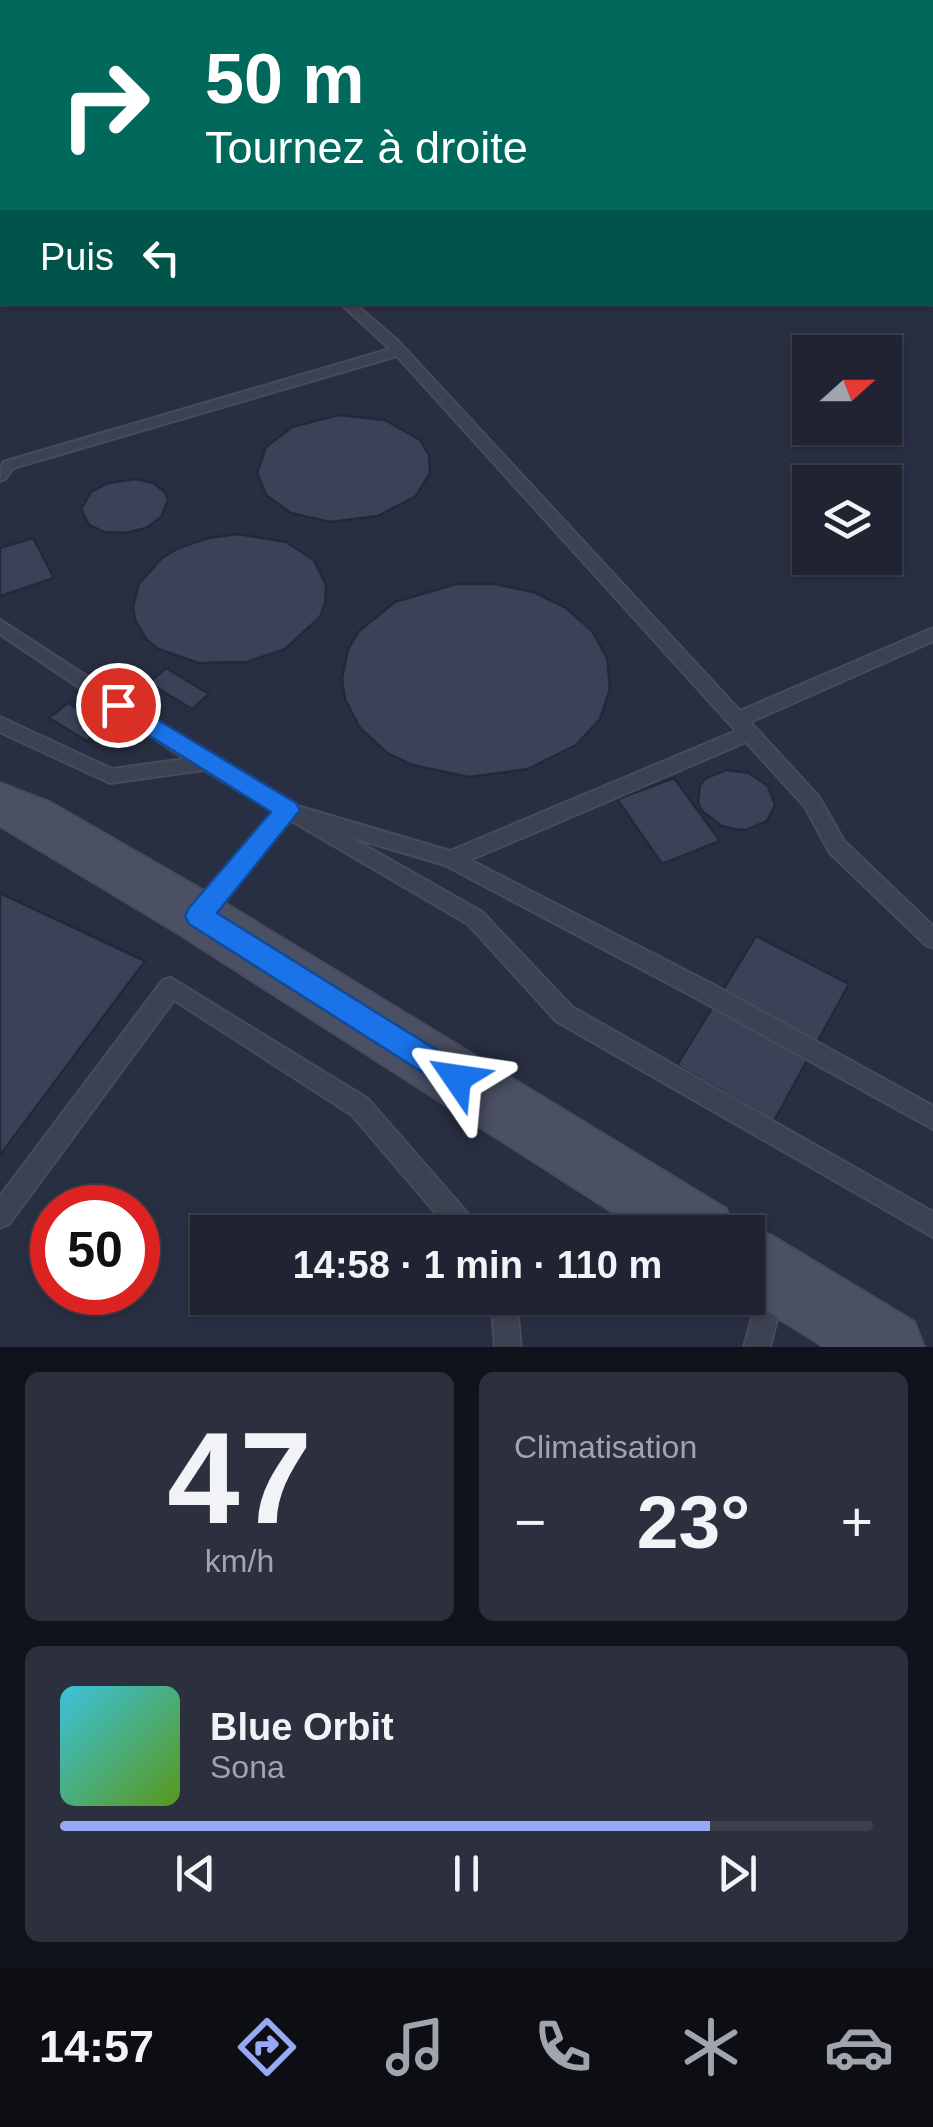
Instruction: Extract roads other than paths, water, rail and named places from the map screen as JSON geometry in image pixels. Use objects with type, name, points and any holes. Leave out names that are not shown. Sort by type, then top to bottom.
[{"type":"main road","points":[[0,803],[32,817],[198,916],[676,1215]]},
{"type":"main road","points":[[765,1270],[889,1347]]},
{"type":"lane","points":[[347,305],[399,351],[812,802],[836,847],[933,939]]},
{"type":"lane","points":[[0,476],[8,466],[399,351]]},
{"type":"lane","points":[[0,626],[206,763],[475,918],[564,1014],[933,1225]]},
{"type":"lane","points":[[452,859],[743,727],[933,634]]},
{"type":"lane","points":[[0,724],[110,776],[206,763]]},
{"type":"lane","points":[[287,810],[452,859],[706,992],[933,1118]]},
{"type":"lane","points":[[198,916],[287,810]]},
{"type":"lane","points":[[0,1216],[171,987],[360,1106],[452,1215]]},
{"type":"lane","points":[[505,1315],[508,1347]]},
{"type":"lane","points":[[757,1347],[759,1315]]}]
